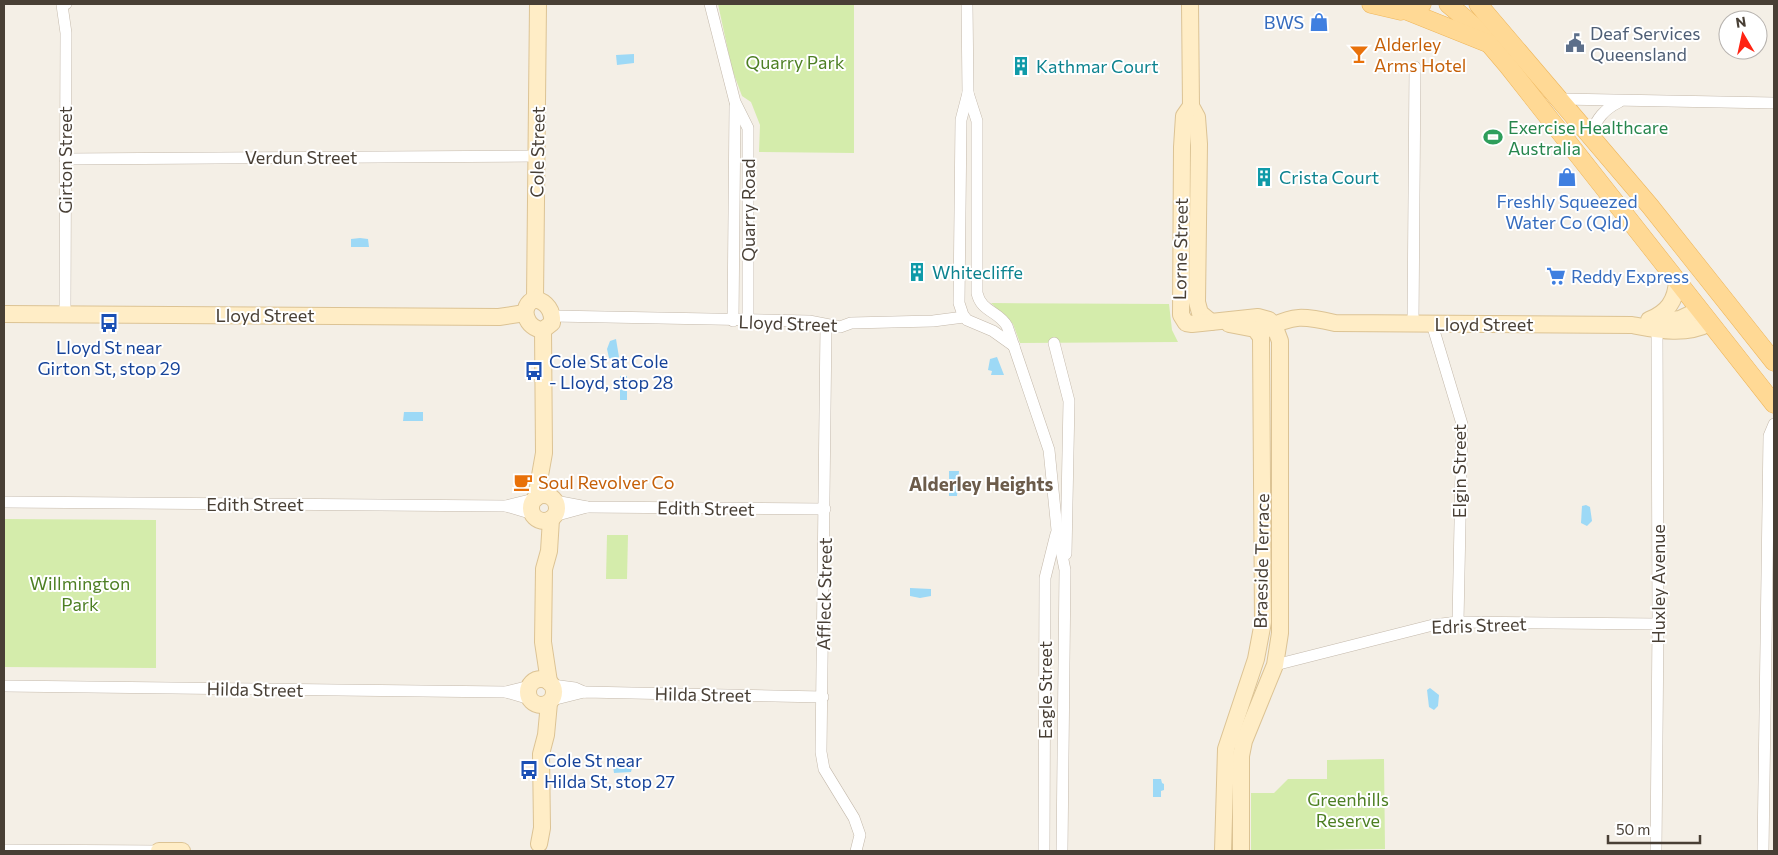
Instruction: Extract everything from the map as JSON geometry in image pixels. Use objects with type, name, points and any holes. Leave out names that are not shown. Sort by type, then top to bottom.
[{"type":"main road","points":[[1371,4],[1397,11],[1420,9],[1487,42]]},
{"type":"main road","points":[[1448,4],[1474,26],[1521,81],[1774,404]]},
{"type":"main road","points":[[1487,8],[1686,250],[1720,295],[1773,357],[1748,372]]},
{"type":"main road","points":[[1704,317],[1720,295]]},
{"type":"street","name":"Cole Street","points":[[535,299],[538,4]]},
{"type":"street","name":"Quarry Road","points":[[710,4],[735,102],[748,128],[748,321]]},
{"type":"street","points":[[967,4],[968,93],[961,120],[959,297],[964,317],[993,331],[1014,346]]},
{"type":"street","name":"Lorne Street","points":[[1190,4],[1190,106],[1184,116],[1181,317],[1188,324],[1218,322],[1238,327],[1255,326]]},
{"type":"street","name":"Girton Street","points":[[64,5],[66,33],[65,314]]},
{"type":"street","points":[[1413,324],[1415,68]]},
{"type":"street","name":"Eagle Street","points":[[968,93],[977,121],[977,293],[983,307],[1005,322],[1049,450],[1057,530],[1065,570]]},
{"type":"street","points":[[1561,100],[1600,99],[1618,102],[1774,104]]},
{"type":"street","name":"Quarry Road","points":[[733,321],[735,102]]},
{"type":"street","points":[[1590,134],[1599,116],[1605,109],[1618,102]]},
{"type":"street","name":"Verdun Street","points":[[65,159],[537,156]]},
{"type":"street","name":"Lloyd Street","points":[[1657,322],[1673,302],[1677,281]]},
{"type":"street","points":[[535,299],[548,306],[553,316],[552,323],[542,330],[533,327],[525,313],[528,302],[535,299]]},
{"type":"street","name":"Lloyd Street","points":[[4,314],[499,318],[525,313]]},
{"type":"street","name":"Lloyd Street","points":[[553,316],[809,321],[826,326],[940,321],[964,317]]},
{"type":"street","name":"Lloyd Street","points":[[1277,330],[1287,318],[1303,318],[1335,323],[1413,324],[1632,325],[1657,322],[1690,330],[1704,317]]},
{"type":"street","points":[[1255,326],[1266,319],[1277,330]]},
{"type":"street","name":"Huxley Avenue","points":[[1656,851],[1658,624],[1657,322]]},
{"type":"street","name":"Elgin Street","points":[[1432,324],[1462,424],[1458,622]]},
{"type":"street","name":"Affleck Street","points":[[826,326],[821,752],[824,770],[854,818],[860,835],[856,851]]},
{"type":"street","name":"Braeside Terrace","points":[[1223,851],[1226,749],[1256,660],[1263,622],[1255,326]]},
{"type":"street","points":[[539,849],[542,828],[541,692],[537,655],[543,642],[544,569],[549,551],[544,508],[542,330]]},
{"type":"street","name":"Braeside Terrace","points":[[1241,851],[1241,756],[1244,741],[1275,665],[1280,633],[1277,330]]},
{"type":"street","name":"Eagle Street","points":[[1054,343],[1069,401],[1062,851]]},
{"type":"street","points":[[1763,851],[1769,436],[1774,424]]},
{"type":"street","name":"Edith Street","points":[[4,502],[506,506],[516,511],[587,507],[825,510]]},
{"type":"street","name":"Eagle Street","points":[[1044,851],[1046,578],[1057,530]]},
{"type":"street","name":"Edris Street","points":[[1275,665],[1433,624],[1458,622],[1658,624]]},
{"type":"street","name":"Hilda Street","points":[[4,686],[506,692],[541,692],[575,688],[584,692],[823,697]]},
{"type":"street","points":[[4,850],[182,851]]},
{"type":"green space","name":"Quarry Park","points":[[718,4],[854,4],[854,153],[759,152],[760,125],[751,102],[742,96],[732,69]]},
{"type":"green space","points":[[991,303],[1169,304],[1172,330],[1178,342],[1020,343],[1013,324]]},
{"type":"green space","name":"Willmington Park","points":[[4,519],[156,520],[156,668],[4,667]]},
{"type":"green space","points":[[607,535],[628,535],[627,579],[606,579]]},
{"type":"green space","name":"Greenhills Reserve","points":[[1384,759],[1385,849],[1251,851],[1251,793],[1274,793],[1288,779],[1327,779],[1327,760]]},
{"type":"water","points":[[634,54],[634,63],[617,65],[616,55]]},
{"type":"water","points":[[351,239],[368,239],[369,247],[351,247]]},
{"type":"water","points":[[616,339],[619,357],[615,361],[609,358],[607,349],[610,341]]},
{"type":"water","points":[[997,357],[1004,375],[991,375],[992,371],[988,370],[990,359]]},
{"type":"water","points":[[620,376],[627,376],[627,400],[620,400]]},
{"type":"water","points":[[404,412],[423,412],[423,421],[403,421]]},
{"type":"water","points":[[949,471],[959,471],[957,496],[949,496]]},
{"type":"water","points":[[1582,506],[1590,507],[1592,521],[1587,526],[1581,523]]},
{"type":"water","points":[[910,588],[931,589],[931,596],[920,598],[910,596]]},
{"type":"water","points":[[1430,688],[1439,695],[1438,706],[1434,710],[1429,707],[1427,690]]},
{"type":"water","points":[[618,757],[632,768],[631,772],[614,773],[612,759]]},
{"type":"water","points":[[1153,779],[1161,779],[1164,784],[1161,797],[1153,797]]},
{"type":"place","name":"BWS","points":[[1319,22]]},
{"type":"place","name":"Deaf Services Queensland","points":[[1575,43]]},
{"type":"place","name":"Alderley Arms Hotel","points":[[1359,54]]},
{"type":"place","name":"Kathmar Court","points":[[1021,66]]},
{"type":"place","name":"Exercise Healthcare Australia","points":[[1493,137]]},
{"type":"place","name":"Crista Court","points":[[1264,177]]},
{"type":"place","name":"Freshly Squeezed Water Co (Qld)","points":[[1567,177]]},
{"type":"place","name":"Whitecliffe","points":[[917,272]]},
{"type":"place","name":"Reddy Express","points":[[1556,276]]},
{"type":"place","name":"Lloyd St near Girton St, stop 29","points":[[109,323]]},
{"type":"place","name":"Cole St at Cole - Lloyd, stop 28","points":[[534,371]]},
{"type":"place","name":"Soul Revolver Co","points":[[523,482]]},
{"type":"place","name":"Cole St near Hilda St, stop 27","points":[[529,770]]},
{"type":"district","name":"Alderley Heights","points":[[981,483]]}]
